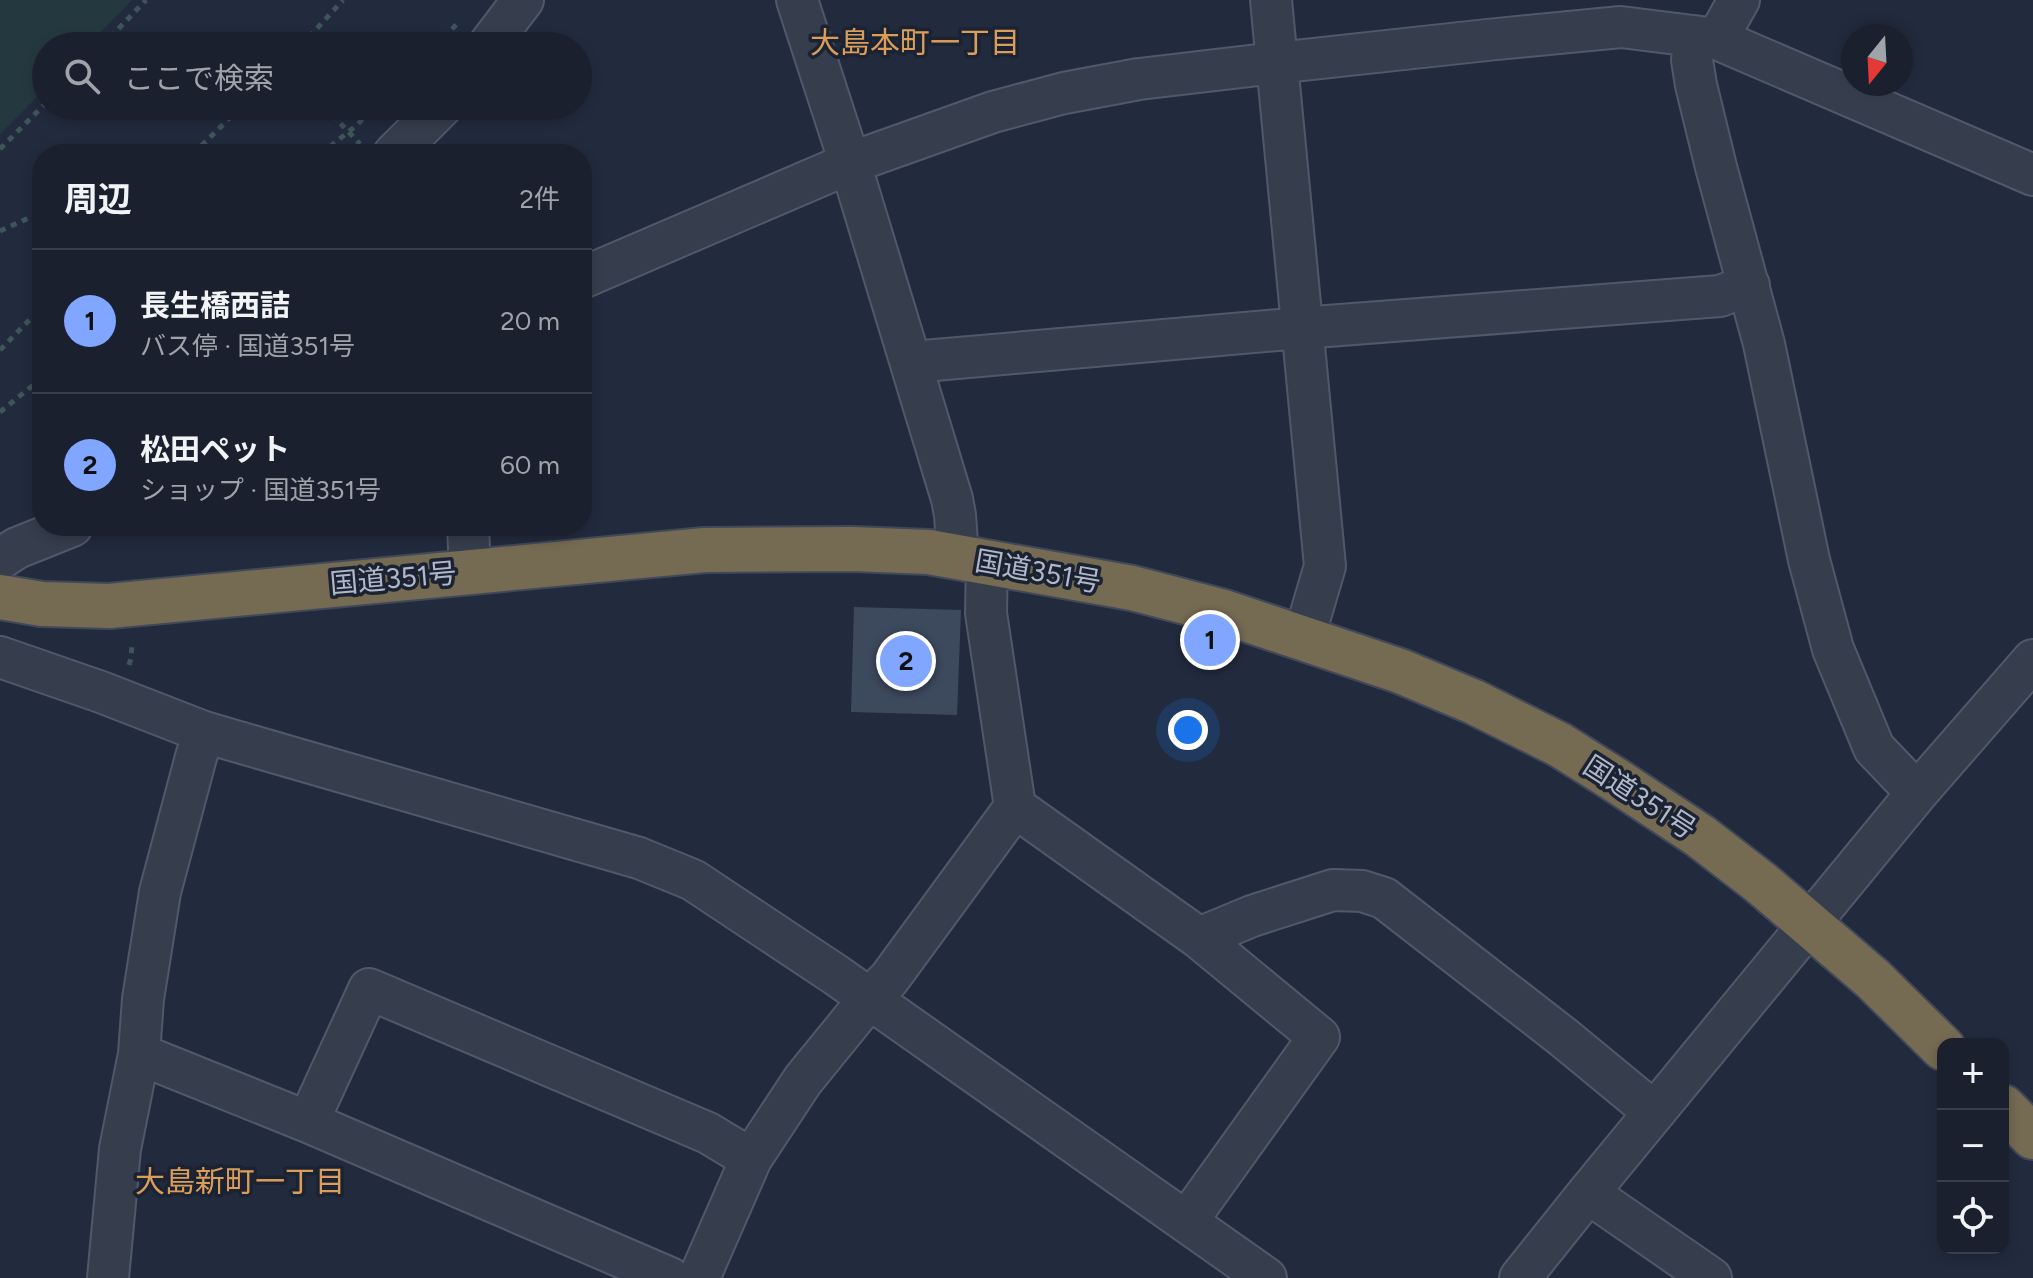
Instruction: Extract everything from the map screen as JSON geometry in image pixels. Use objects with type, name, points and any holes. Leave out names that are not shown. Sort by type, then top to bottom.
[{"type":"highway","name":"国道351号","points":[[0,597],[42,604],[109,606],[705,550],[929,552],[1132,588],[1224,612],[1400,671],[1474,702],[1560,745],[1700,836],[1761,883],[1873,979],[1937,1042]]},
{"type":"highway","points":[[2006,1110],[2033,1137]]},
{"type":"street","points":[[499,32],[523,0]]},
{"type":"street","points":[[699,1278],[751,1159],[803,1080],[889,979],[1015,807],[986,613],[972,559],[955,515],[912,362],[797,0]]},
{"type":"street","points":[[1271,0],[1325,566],[1304,637]]},
{"type":"street","points":[[1685,27],[1739,0]]},
{"type":"street","points":[[592,274],[850,163],[993,112],[1064,93],[1139,79],[1621,27],[1685,27],[2033,175]]},
{"type":"street","points":[[1685,27],[1716,167],[1764,344],[1809,560],[1833,649],[1874,748],[1917,793]]},
{"type":"street","points":[[391,144],[423,120]]},
{"type":"street","points":[[912,362],[1720,296],[1749,285]]},
{"type":"street","points":[[0,559],[17,548],[47,536]]},
{"type":"street","points":[[468,536],[470,571]]},
{"type":"street","points":[[0,657],[204,732],[639,858],[693,880],[869,999],[1266,1278]]},
{"type":"street","points":[[1520,1278],[1917,793],[2033,660]]},
{"type":"street","points":[[108,1278],[120,1149],[139,1054],[143,999],[160,892],[204,732]]},
{"type":"street","points":[[1015,807],[1199,938],[1319,1037],[1187,1221]]},
{"type":"street","points":[[1199,938],[1252,916],[1333,890],[1362,891],[1384,898],[1654,1112]]},
{"type":"street","points":[[308,1122],[369,989],[708,1133],[751,1159]]},
{"type":"street","points":[[139,1054],[308,1122],[670,1278]]},
{"type":"street","points":[[1588,1193],[1711,1278]]},
{"type":"path","points":[[115,32],[146,0]]},
{"type":"path","points":[[314,32],[343,0]]},
{"type":"path","points":[[0,149],[32,117]]},
{"type":"path","points":[[203,144],[228,120]]},
{"type":"path","points":[[337,120],[348,132],[367,144]]},
{"type":"path","points":[[333,144],[360,120]]},
{"type":"path","points":[[0,231],[32,217]]},
{"type":"path","points":[[0,350],[32,317]]},
{"type":"path","points":[[0,412],[32,386]]},
{"type":"green space","points":[[0,0],[132,0],[101,32],[32,32],[32,102],[0,134]]},
{"type":"building","points":[[854,607],[961,610],[957,715],[851,712]]},
{"type":"place","name":"長生橋西詰","points":[[1210,640]]},
{"type":"place","name":"松田ペット","points":[[906,661]]},
{"type":"district","name":"大島本町一丁目","points":[[915,43]]},
{"type":"district","name":"大島新町一丁目","points":[[240,1182]]}]
